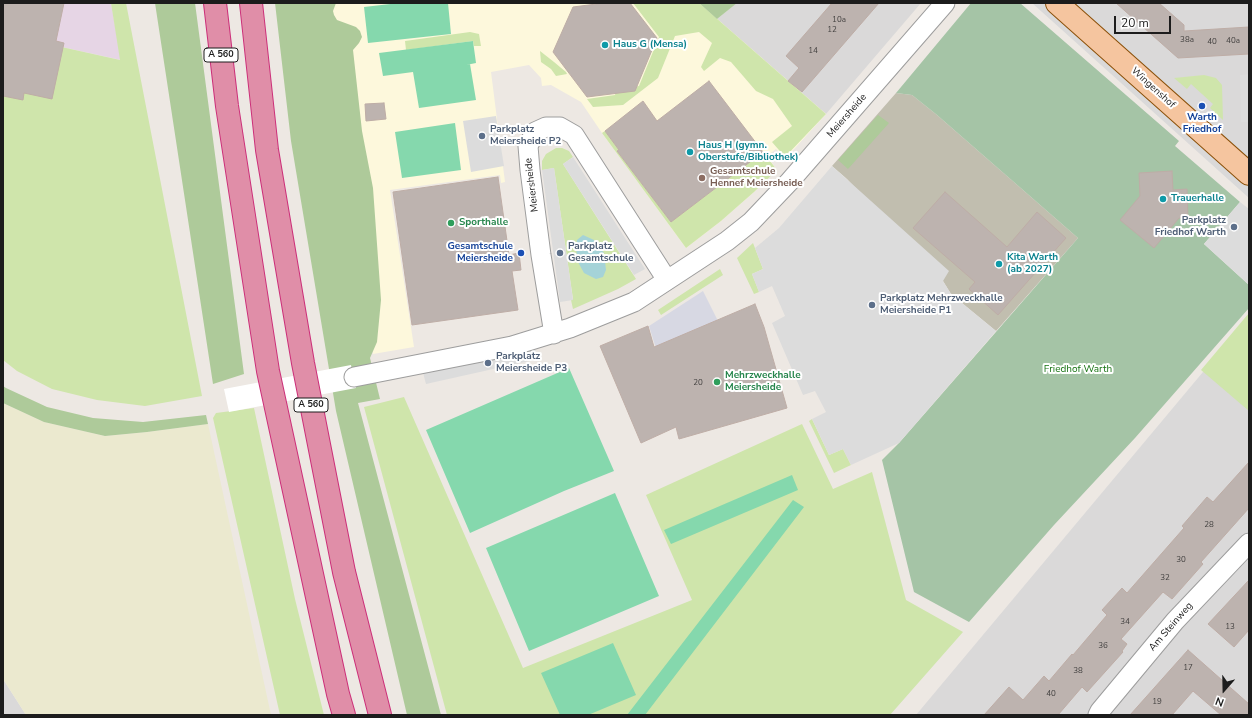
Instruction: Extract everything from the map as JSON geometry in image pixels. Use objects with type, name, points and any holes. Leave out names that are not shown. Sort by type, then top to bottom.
[{"type":"highway","name":"A 560","points":[[216,3],[227,106],[268,371],[344,715]]},
{"type":"highway","name":"A 560","points":[[251,3],[267,150],[303,363],[344,572],[380,715]]},
{"type":"main road","name":"Wingenshof","points":[[1057,3],[1078,23],[1132,68],[1249,174]]},
{"type":"street","name":"Meiersheide","points":[[354,377],[507,348],[554,334],[634,302],[726,241],[751,222],[790,181],[945,3]]},
{"type":"street","name":"Meiersheide","points":[[554,334],[541,255],[530,170],[528,146],[534,132],[546,127],[560,127],[574,135],[667,280]]},
{"type":"street","name":"Am Steinweg","points":[[1098,715],[1175,621],[1249,543]]},
{"type":"shaded area","points":[[3,3],[111,3],[121,60],[3,34]]},
{"type":"shaded area","name":"Gesamtschule Hennef Meiersheide","points":[[320,3],[699,3],[826,114],[785,159],[776,149],[767,156],[777,170],[721,221],[686,248],[581,102],[551,85],[542,86],[541,78],[529,65],[491,72],[505,182],[501,183],[500,175],[390,190],[414,347],[373,354]]},
{"type":"shaded area","points":[[737,3],[921,3],[826,114],[717,19]]},
{"type":"shaded area","points":[[1032,3],[1249,3],[1249,198]]},
{"type":"shaded area","points":[[1249,74],[1249,122],[1241,122],[1240,75]]},
{"type":"shaded area","points":[[896,93],[912,95],[1078,238],[996,331],[951,294],[943,281],[847,179],[832,166]]},
{"type":"shaded area","name":"Parkplatz Meiersheide P2","points":[[496,116],[504,166],[471,172],[463,121]]},
{"type":"shaded area","name":"Parkplatz Gesamtschule","points":[[573,157],[645,269],[634,275],[563,164]]},
{"type":"shaded area","name":"Parkplatz Mehrzweckhalle Meiersheide P1","points":[[832,166],[949,271],[943,281],[951,294],[996,331],[899,443],[851,465],[843,449],[829,455],[812,419],[826,412],[815,391],[803,395],[772,323],[785,316],[772,286],[759,292],[752,274],[763,269],[755,248],[779,228]]},
{"type":"shaded area","name":"Parkplatz Gesamtschule","points":[[554,168],[573,300],[560,302],[542,170]]},
{"type":"shaded area","name":"Parkplatz Friedhof Warth","points":[[1240,202],[1249,209],[1249,285],[1204,244]]},
{"type":"shaded area","points":[[703,291],[727,339],[660,361],[649,326]]},
{"type":"shaded area","points":[[1249,317],[1249,715],[916,715]]},
{"type":"shaded area","name":"Parkplatz Meiersheide P3","points":[[534,345],[538,359],[426,384],[422,369]]},
{"type":"shaded area","points":[[3,403],[44,422],[105,436],[208,424],[271,715],[26,715],[3,679]]},
{"type":"shaded area","points":[[3,679],[26,715],[3,715]]},
{"type":"green space","points":[[111,3],[126,3],[202,396],[145,406],[97,400],[52,389],[17,371],[3,360],[3,34],[120,60]]},
{"type":"green space","points":[[155,3],[195,3],[244,374],[213,384]]},
{"type":"green space","points":[[275,3],[336,3],[333,11],[337,20],[356,27],[360,31],[362,37],[353,50],[362,131],[373,188],[381,300],[377,342],[370,358],[380,399],[358,403],[441,715],[407,715],[336,411],[291,141]]},
{"type":"green space","points":[[399,3],[448,3],[451,34],[368,43],[364,7]]},
{"type":"green space","points":[[633,3],[699,3],[826,114],[785,157],[772,142],[792,126],[773,99],[756,91],[731,62],[720,58],[704,71],[701,67],[712,43],[699,32],[675,36],[658,78],[623,105],[593,107],[587,99],[615,95],[616,90],[639,86],[659,37]]},
{"type":"green space","points":[[699,3],[737,3],[717,19]]},
{"type":"green space","name":"Friedhof Warth","points":[[971,3],[1020,3],[1179,141],[1175,146],[1240,202],[1204,244],[1249,285],[1249,308],[1135,438],[1054,525],[969,622],[914,592],[882,460],[899,443],[1078,238],[912,95],[896,93]]},
{"type":"green space","points":[[470,32],[479,34],[481,46],[474,46],[473,41],[406,50],[405,41]]},
{"type":"green space","points":[[473,41],[476,63],[470,64],[476,100],[419,108],[413,72],[383,76],[379,53]]},
{"type":"green space","points":[[540,51],[567,74],[556,76],[551,69],[541,62]]},
{"type":"green space","points":[[1204,75],[1216,78],[1222,85],[1223,120],[1210,108],[1213,104],[1191,84],[1187,89],[1174,78]]},
{"type":"green space","points":[[878,115],[889,123],[848,169],[838,160]]},
{"type":"green space","points":[[455,123],[461,170],[402,178],[395,132]]},
{"type":"green space","points":[[605,131],[619,150],[617,151],[671,222],[763,152],[777,170],[721,221],[686,248],[602,133]]},
{"type":"green space","points":[[556,148],[562,148],[569,151],[573,157],[563,164],[636,279],[618,289],[573,309],[571,300],[573,299],[554,168],[542,170],[542,161],[546,154]]},
{"type":"green space","points":[[753,243],[763,269],[752,274],[759,292],[754,294],[737,258]]},
{"type":"green space","points":[[720,269],[723,275],[661,315],[658,310]]},
{"type":"green space","points":[[1249,313],[1249,411],[1201,370]]},
{"type":"green space","points":[[569,368],[614,471],[564,491],[470,533],[426,430]]},
{"type":"green space","points":[[3,386],[47,407],[93,418],[143,422],[206,415],[208,424],[105,436],[44,422],[3,403]]},
{"type":"green space","points":[[404,397],[523,668],[692,600],[646,495],[802,424],[833,489],[872,472],[906,600],[963,632],[890,715],[447,715],[364,407]]},
{"type":"green space","points":[[254,408],[295,599],[324,715],[280,715],[213,418],[216,413]]},
{"type":"green space","points":[[812,419],[829,455],[843,449],[851,465],[834,473],[809,421]]},
{"type":"green space","points":[[792,475],[798,490],[671,544],[664,530]]},
{"type":"green space","points":[[615,493],[659,596],[529,651],[486,548]]},
{"type":"green space","points":[[793,500],[804,507],[645,715],[627,715]]},
{"type":"green space","points":[[613,643],[636,695],[588,715],[560,715],[541,673]]},
{"type":"water","points":[[583,235],[594,240],[604,253],[606,270],[603,277],[596,279],[584,273],[578,262],[576,249],[577,240]]},
{"type":"pier","points":[[351,365],[356,388],[229,412],[224,389]]},
{"type":"building","points":[[3,3],[64,3],[56,41],[64,43],[52,99],[24,93],[23,100],[3,96]]},
{"type":"building","name":"Haus G (Mensa)","points":[[604,3],[630,3],[657,38],[635,91],[587,97],[553,52],[573,7]]},
{"type":"building","points":[[832,3],[879,3],[802,92],[788,81],[799,68],[786,56]]},
{"type":"building","points":[[1116,3],[1159,3],[1184,25],[1184,31],[1249,27],[1249,54],[1178,58]]},
{"type":"building","name":"Haus H (gymn. Oberstufe/Bibliothek)","points":[[709,81],[763,152],[671,222],[617,151],[619,150],[605,131],[643,101],[657,121]]},
{"type":"building","points":[[384,103],[386,119],[366,121],[365,104]]},
{"type":"building","points":[[1172,171],[1173,190],[1187,189],[1188,218],[1179,218],[1154,248],[1120,220],[1140,196],[1139,173]]},
{"type":"building","name":"Sporthalle","points":[[498,177],[509,255],[519,253],[521,270],[512,271],[518,310],[412,325],[393,192]]},
{"type":"building","name":"Kita Warth (ab 2027)","points":[[945,192],[1007,247],[1037,212],[1066,238],[998,315],[969,289],[975,282],[913,228]]},
{"type":"building","name":"Mehrzweckhalle Meiersheide","points":[[755,304],[764,327],[787,408],[679,439],[676,427],[641,443],[600,346],[648,326],[654,347]]},
{"type":"building","points":[[1249,462],[1249,508],[1201,562],[1203,564],[1172,599],[1163,592],[1121,639],[1127,644],[1122,651],[1123,652],[1087,692],[1082,687],[1058,715],[984,715],[1009,687],[1023,700],[1044,676],[1049,681],[1107,615],[1102,610],[1122,588],[1127,593],[1184,528],[1182,526],[1207,497],[1213,502]]},
{"type":"building","points":[[1249,580],[1249,630],[1234,647],[1208,624]]},
{"type":"building","points":[[1188,650],[1249,704],[1249,715],[1221,715],[1193,691],[1172,715],[1130,715]]},
{"type":"place","name":"Haus G (Mensa)","points":[[605,45]]},
{"type":"place","name":"Warth Friedhof","points":[[1202,106]]},
{"type":"place","name":"Parkplatz Meiersheide P2","points":[[482,136]]},
{"type":"place","name":"Haus H (gymn. Oberstufe/Bibliothek)","points":[[690,152]]},
{"type":"place","name":"Gesamtschule Hennef Meiersheide","points":[[702,178]]},
{"type":"place","name":"Trauerhalle","points":[[1163,199]]},
{"type":"place","name":"Sporthalle","points":[[451,223]]},
{"type":"place","name":"Parkplatz Friedhof Warth","points":[[1234,227]]},
{"type":"place","name":"Gesamtschule Meiersheide","points":[[521,253]]},
{"type":"place","name":"Parkplatz Gesamtschule","points":[[560,253]]},
{"type":"place","name":"Kita Warth (ab 2027)","points":[[999,264]]},
{"type":"place","name":"Parkplatz Mehrzweckhalle Meiersheide P1","points":[[872,305]]},
{"type":"place","name":"Parkplatz Meiersheide P3","points":[[488,363]]},
{"type":"place","name":"Mehrzweckhalle Meiersheide","points":[[717,382]]}]
